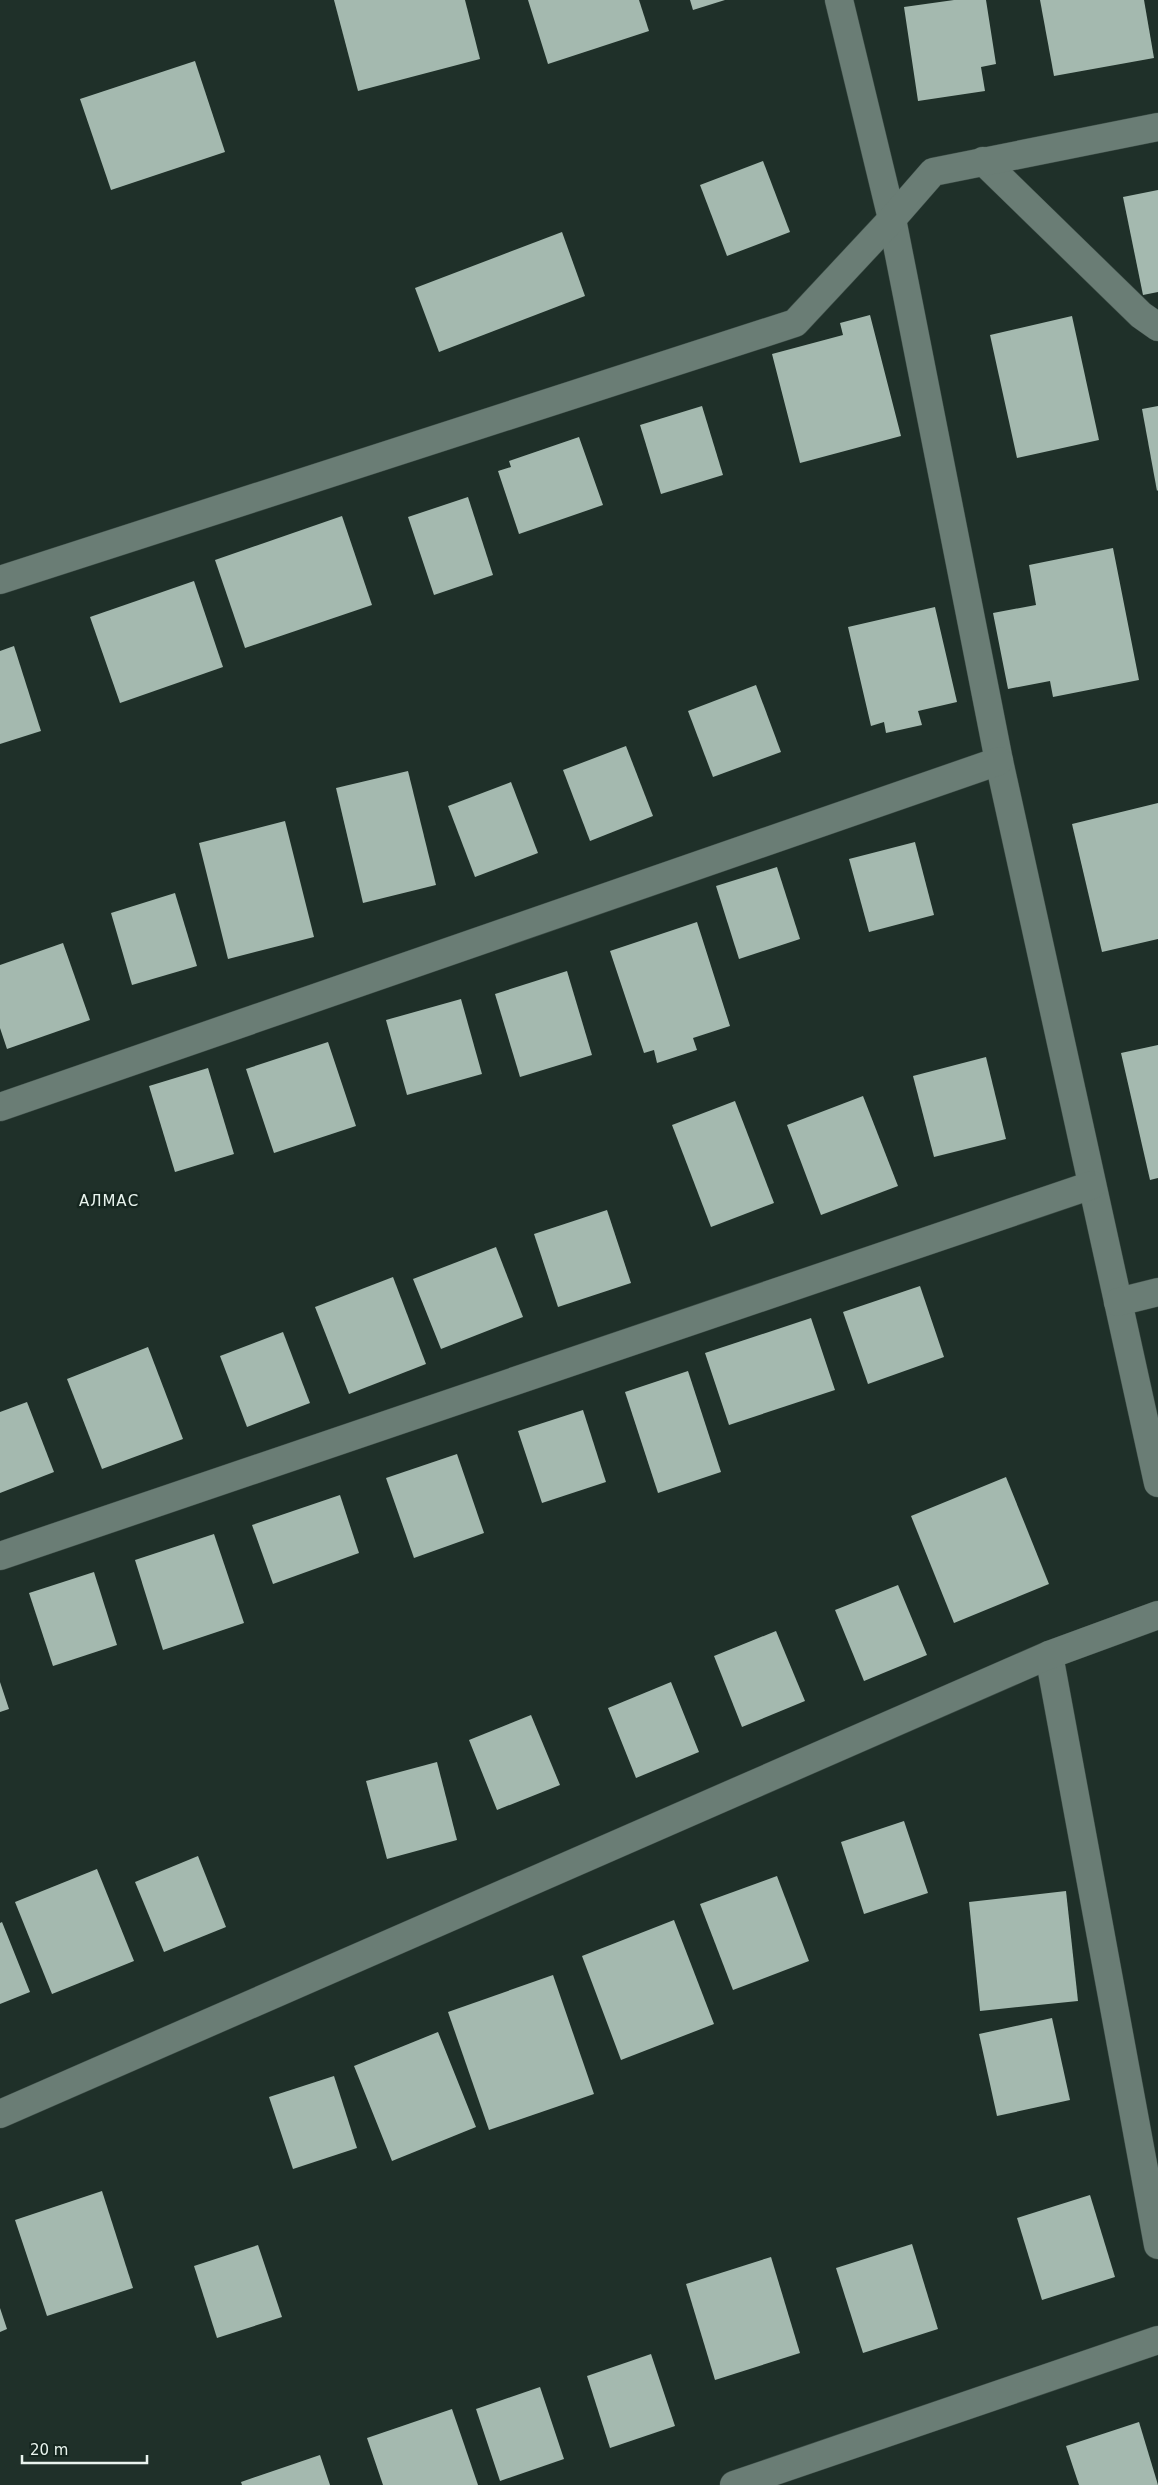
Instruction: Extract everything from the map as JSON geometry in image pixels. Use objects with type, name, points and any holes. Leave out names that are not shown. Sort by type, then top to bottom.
[{"type":"street","points":[[839,0],[892,218],[999,761],[1158,1483]]},
{"type":"street","points":[[0,580],[796,323],[933,172],[1158,127]]},
{"type":"street","points":[[983,162],[1141,314],[1158,327]]},
{"type":"street","points":[[0,1107],[999,761]]},
{"type":"street","points":[[0,1556],[1092,1185]]},
{"type":"street","points":[[1118,1302],[1158,1292]]},
{"type":"street","points":[[0,2114],[1049,1655],[1158,1615]]},
{"type":"street","points":[[1049,1655],[1158,2245]]},
{"type":"street","points":[[734,2485],[1158,2340]]},
{"type":"building","points":[[334,0],[465,0],[480,59],[358,91]]},
{"type":"building","points":[[528,0],[639,0],[649,31],[548,64]]},
{"type":"building","points":[[690,0],[725,0],[693,10]]},
{"type":"building","points":[[954,0],[986,0],[996,64],[981,67],[985,91],[918,101],[904,7]]},
{"type":"building","points":[[1040,0],[1144,0],[1154,58],[1054,76]]},
{"type":"building","points":[[195,61],[225,152],[111,190],[80,99]]},
{"type":"building","points":[[763,161],[790,232],[727,256],[700,185]]},
{"type":"building","points":[[1158,190],[1158,292],[1143,295],[1123,197]]},
{"type":"building","points":[[562,232],[585,296],[439,352],[415,288]]},
{"type":"building","points":[[870,315],[901,436],[800,463],[772,354],[843,335],[840,323]]},
{"type":"building","points":[[1072,316],[1099,440],[1017,458],[990,335]]},
{"type":"building","points":[[702,406],[723,475],[661,494],[640,425]]},
{"type":"building","points":[[1158,406],[1158,490],[1157,491],[1142,409]]},
{"type":"building","points":[[579,437],[603,505],[519,534],[498,471],[511,467],[509,461]]},
{"type":"building","points":[[468,497],[493,575],[434,595],[408,517]]},
{"type":"building","points":[[342,516],[372,605],[245,648],[215,560]]},
{"type":"building","points":[[1113,548],[1139,680],[1053,697],[1050,681],[1008,689],[993,613],[1036,605],[1029,565]]},
{"type":"building","points":[[194,581],[223,667],[120,703],[90,617]]},
{"type":"building","points":[[935,607],[957,702],[918,711],[922,725],[886,733],[884,722],[871,726],[848,627]]},
{"type":"building","points":[[14,646],[41,731],[0,744],[0,651]]},
{"type":"building","points":[[756,685],[781,752],[713,777],[688,711]]},
{"type":"building","points":[[626,746],[653,816],[590,841],[563,770]]},
{"type":"building","points":[[408,771],[436,885],[363,903],[336,788]]},
{"type":"building","points":[[511,782],[538,853],[475,877],[448,806]]},
{"type":"building","points":[[1158,803],[1158,939],[1102,952],[1072,824]]},
{"type":"building","points":[[285,821],[314,937],[228,959],[199,843]]},
{"type":"building","points":[[915,842],[934,915],[869,932],[849,859]]},
{"type":"building","points":[[777,867],[800,939],[739,959],[716,886]]},
{"type":"building","points":[[175,893],[197,966],[132,985],[111,913]]},
{"type":"building","points":[[697,922],[730,1026],[693,1038],[697,1050],[657,1063],[654,1050],[644,1053],[610,951]]},
{"type":"building","points":[[63,943],[90,1020],[7,1049],[0,1028],[0,965]]},
{"type":"building","points":[[567,971],[592,1055],[520,1077],[495,994]]},
{"type":"building","points":[[461,999],[482,1074],[407,1095],[386,1020]]},
{"type":"building","points":[[328,1042],[356,1126],[274,1153],[246,1069]]},
{"type":"building","points":[[1158,1045],[1158,1178],[1150,1180],[1121,1053]]},
{"type":"building","points":[[986,1057],[1006,1139],[934,1157],[913,1076]]},
{"type":"building","points":[[208,1068],[234,1154],[175,1172],[149,1086]]},
{"type":"building","points":[[863,1096],[898,1186],[821,1215],[787,1125]]},
{"type":"building","points":[[735,1101],[774,1203],[711,1227],[672,1125]]},
{"type":"building","points":[[607,1210],[631,1283],[558,1307],[534,1234]]},
{"type":"building","points":[[496,1247],[523,1317],[441,1349],[413,1279]]},
{"type":"building","points":[[393,1277],[426,1364],[349,1394],[315,1307]]},
{"type":"building","points":[[920,1286],[944,1357],[868,1384],[843,1312]]},
{"type":"building","points":[[811,1318],[835,1390],[729,1425],[705,1353]]},
{"type":"building","points":[[283,1332],[310,1403],[247,1427],[220,1356]]},
{"type":"building","points":[[148,1347],[183,1439],[102,1469],[67,1379]]},
{"type":"building","points":[[688,1371],[721,1472],[658,1493],[625,1392]]},
{"type":"building","points":[[27,1402],[54,1472],[0,1493],[0,1412]]},
{"type":"building","points":[[583,1410],[606,1482],[542,1503],[518,1431]]},
{"type":"building","points":[[457,1454],[484,1533],[414,1558],[386,1478]]},
{"type":"building","points":[[1006,1477],[1049,1584],[954,1623],[911,1516]]},
{"type":"building","points":[[340,1495],[359,1553],[273,1584],[252,1525]]},
{"type":"building","points":[[214,1534],[244,1623],[163,1650],[135,1560]]},
{"type":"building","points":[[94,1572],[117,1645],[53,1666],[29,1593]]},
{"type":"building","points":[[898,1585],[927,1655],[864,1681],[835,1610]]},
{"type":"building","points":[[776,1631],[805,1701],[742,1727],[714,1656]]},
{"type":"building","points":[[0,1682],[9,1709],[0,1712]]},
{"type":"building","points":[[671,1682],[699,1752],[636,1778],[608,1708]]},
{"type":"building","points":[[531,1715],[560,1785],[497,1810],[469,1740]]},
{"type":"building","points":[[437,1762],[457,1840],[387,1859],[366,1781]]},
{"type":"building","points":[[904,1821],[928,1893],[864,1914],[841,1842]]},
{"type":"building","points":[[198,1856],[226,1927],[164,1952],[135,1882]]},
{"type":"building","points":[[97,1869],[134,1961],[52,1994],[15,1902]]},
{"type":"building","points":[[777,1876],[809,1961],[733,1990],[700,1904]]},
{"type":"building","points":[[1066,1891],[1078,2001],[980,2011],[969,1902]]},
{"type":"building","points":[[674,1920],[714,2024],[621,2060],[582,1956]]},
{"type":"building","points":[[2,1922],[30,1992],[0,2004],[0,1923]]},
{"type":"building","points":[[553,1975],[594,2094],[489,2130],[448,2012]]},
{"type":"building","points":[[1052,2018],[1070,2100],[997,2116],[979,2034]]},
{"type":"building","points":[[438,2032],[476,2127],[392,2161],[354,2066]]},
{"type":"building","points":[[334,2076],[357,2148],[293,2169],[269,2097]]},
{"type":"building","points":[[102,2191],[133,2288],[47,2316],[15,2220]]},
{"type":"building","points":[[1090,2195],[1115,2277],[1042,2300],[1017,2218]]},
{"type":"building","points":[[912,2244],[938,2329],[863,2353],[836,2268]]},
{"type":"building","points":[[258,2245],[282,2317],[217,2338],[194,2266]]},
{"type":"building","points":[[771,2257],[800,2353],[715,2380],[686,2284]]},
{"type":"building","points":[[0,2308],[7,2329],[0,2332]]},
{"type":"building","points":[[651,2354],[675,2426],[610,2448],[587,2376]]},
{"type":"building","points":[[540,2387],[564,2459],[500,2481],[476,2409]]},
{"type":"building","points":[[452,2409],[478,2485],[383,2485],[367,2438]]},
{"type":"building","points":[[1139,2422],[1158,2485],[1079,2485],[1066,2446]]},
{"type":"building","points":[[320,2455],[330,2485],[242,2485],[241,2482]]},
{"type":"district","name":"АЛМАС","points":[[109,1201]]}]
